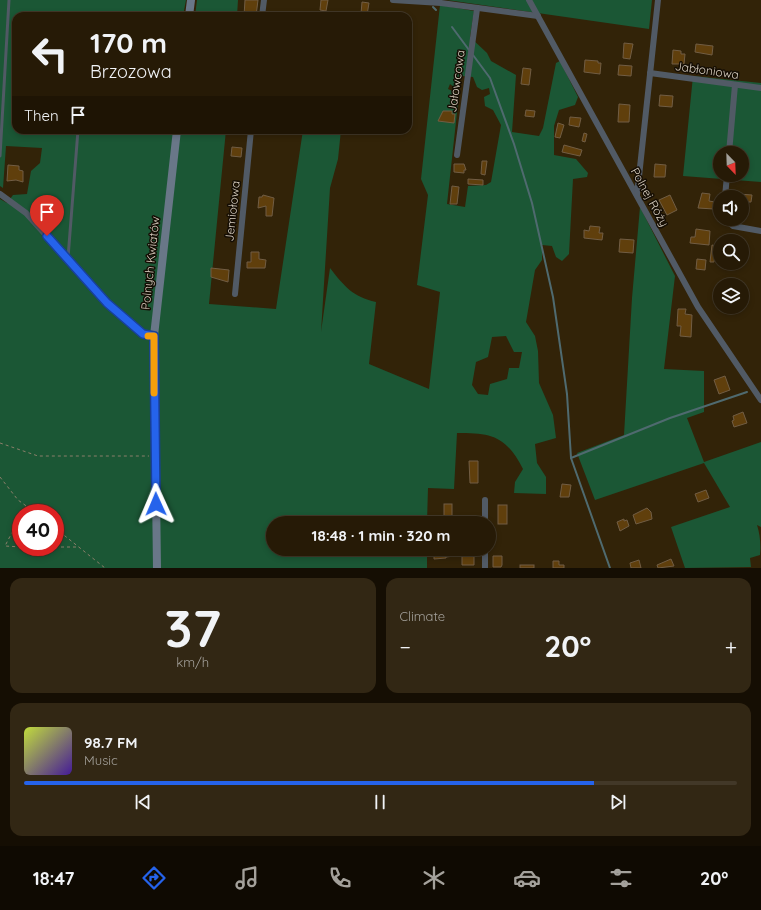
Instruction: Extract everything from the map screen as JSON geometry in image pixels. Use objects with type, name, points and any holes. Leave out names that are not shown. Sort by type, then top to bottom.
[{"type":"street","points":[[190,12],[191,0]]},
{"type":"street","points":[[262,12],[264,0]]},
{"type":"street","points":[[393,0],[441,3],[538,16]]},
{"type":"street","name":"Polnej Róży","points":[[529,0],[698,307],[761,400]]},
{"type":"street","points":[[637,195],[658,0]]},
{"type":"street","name":"Jałowcowa","points":[[457,156],[477,9]]},
{"type":"street","name":"Jabłoniowa","points":[[650,73],[761,88]]},
{"type":"street","points":[[730,146],[735,85]]},
{"type":"street","name":"Polnych Kwiatów","points":[[157,568],[154,336],[177,134]]},
{"type":"street","name":"Jemiołowa","points":[[235,294],[251,134]]},
{"type":"street","points":[[0,194],[26,213],[107,303],[143,334],[154,336]]},
{"type":"street","points":[[733,226],[761,231]]},
{"type":"street","points":[[485,500],[485,516]]},
{"type":"street","points":[[485,556],[485,568]]},
{"type":"lane","points":[[0,156],[9,0]]},
{"type":"lane","points":[[68,260],[78,134]]},
{"type":"path","points":[[0,443],[38,456],[155,456]]},
{"type":"path","points":[[0,477],[18,500],[23,504]]},
{"type":"path","points":[[12,532],[5,546],[12,546]]},
{"type":"path","points":[[64,535],[105,568]]},
{"type":"path","points":[[64,547],[78,547]]},
{"type":"green space","points":[[0,0],[186,0],[184,12],[12,12],[12,134],[226,134],[209,304],[276,309],[302,134],[341,134],[338,159],[330,188],[321,332],[330,268],[355,294],[376,302],[369,364],[429,389],[440,292],[417,285],[428,195],[421,179],[440,5],[474,11],[470,37],[487,53],[491,61],[516,75],[512,132],[539,136],[543,128],[556,63],[560,61],[578,97],[575,105],[559,110],[554,126],[554,155],[576,159],[588,173],[587,177],[573,179],[569,254],[562,261],[556,257],[552,246],[542,245],[542,260],[535,270],[526,322],[535,336],[538,351],[539,383],[553,415],[556,438],[535,444],[537,463],[546,477],[546,494],[514,493],[515,482],[523,469],[517,458],[504,443],[489,436],[480,434],[457,433],[454,489],[428,488],[427,516],[266,516],[266,556],[427,556],[427,568],[0,568],[0,199],[7,203],[13,195],[27,194],[31,171],[40,163],[42,148],[6,146],[3,188],[0,186]],"holes":[[[462,76],[473,77],[477,87],[482,90],[489,88],[490,94],[484,97],[485,106],[493,110],[501,125],[491,182],[486,185],[468,186],[465,207],[447,204],[459,94],[448,89],[450,84],[454,87]],[[506,336],[514,352],[522,352],[519,368],[509,368],[507,379],[490,384],[488,395],[478,394],[472,385],[476,362],[488,357],[492,337]]]},
{"type":"green space","points":[[197,0],[238,0],[237,12],[196,12]]},
{"type":"green space","points":[[447,0],[652,0],[649,29]]},
{"type":"green space","points":[[693,76],[761,83],[761,182],[749,181],[749,146],[713,146],[713,178],[683,176]]},
{"type":"green space","points":[[640,207],[675,276],[664,369],[704,371],[704,412],[687,418],[704,462],[761,442],[761,527],[757,525],[760,540],[760,555],[750,558],[751,567],[685,568],[671,527],[730,507],[704,463],[595,500],[577,453],[624,435],[632,298]]},
{"type":"building","points":[[245,0],[258,0],[256,12],[244,12]]},
{"type":"building","points":[[321,0],[328,0],[326,11],[320,10]]},
{"type":"building","points":[[362,2],[369,3],[368,12],[361,12]]},
{"type":"building","points":[[624,43],[633,44],[630,59],[623,58]]},
{"type":"building","points":[[696,44],[713,46],[712,55],[695,52]]},
{"type":"building","points":[[673,50],[681,51],[681,54],[685,54],[684,64],[672,64]]},
{"type":"building","points":[[585,60],[598,61],[598,63],[601,63],[600,74],[584,72]]},
{"type":"building","points":[[619,65],[632,66],[631,76],[618,75]]},
{"type":"building","points":[[523,68],[531,69],[529,85],[521,84]]},
{"type":"building","points":[[660,95],[673,96],[672,107],[659,106]]},
{"type":"building","points":[[619,104],[630,105],[629,122],[618,122]]},
{"type":"building","points":[[526,110],[535,111],[534,117],[525,116]]},
{"type":"building","points":[[443,111],[452,111],[452,114],[455,114],[454,123],[438,121]]},
{"type":"building","points":[[570,117],[581,118],[579,127],[569,125]]},
{"type":"building","points":[[558,123],[564,125],[560,138],[555,137]]},
{"type":"building","points":[[584,133],[587,134],[585,142],[582,141]]},
{"type":"building","points":[[564,145],[582,150],[580,156],[562,152]]},
{"type":"building","points":[[232,147],[242,148],[241,157],[231,156]]},
{"type":"building","points":[[482,161],[487,161],[485,175],[481,174]]},
{"type":"building","points":[[454,164],[464,164],[466,170],[464,170],[464,173],[454,172]]},
{"type":"building","points":[[655,164],[666,165],[665,177],[654,177]]},
{"type":"building","points":[[8,165],[19,166],[19,170],[23,171],[23,182],[16,180],[7,181]]},
{"type":"building","points":[[468,179],[483,180],[483,185],[468,184]]},
{"type":"building","points":[[452,186],[459,187],[457,204],[450,204]]},
{"type":"building","points":[[702,193],[710,194],[709,201],[713,202],[713,209],[698,208]]},
{"type":"building","points":[[263,195],[274,198],[272,216],[266,216],[266,206],[258,208],[259,197],[262,197]]},
{"type":"building","points":[[670,195],[677,210],[667,215],[659,200]]},
{"type":"building","points":[[749,195],[752,195],[751,202],[749,202]]},
{"type":"building","points":[[590,226],[600,227],[599,233],[603,233],[602,240],[584,238],[584,230],[589,231]]},
{"type":"building","points":[[696,229],[710,231],[709,245],[690,243],[691,237],[695,237]]},
{"type":"building","points":[[620,239],[634,240],[633,253],[619,252]]},
{"type":"building","points":[[712,245],[713,262],[710,262]]},
{"type":"building","points":[[251,252],[259,252],[259,259],[266,260],[265,268],[247,268],[247,262],[251,262]]},
{"type":"building","points":[[697,259],[706,260],[705,270],[696,269]]},
{"type":"building","points":[[211,268],[229,270],[228,282],[211,277]]},
{"type":"building","points":[[678,309],[686,309],[685,314],[692,315],[691,337],[680,336],[681,326],[677,326]]},
{"type":"building","points":[[725,376],[730,390],[719,394],[714,380]]},
{"type":"building","points":[[743,412],[747,423],[734,427],[732,421],[734,420],[733,416]]},
{"type":"building","points":[[469,461],[478,461],[478,483],[470,483]]},
{"type":"building","points":[[562,484],[571,485],[569,497],[560,497]]},
{"type":"building","points":[[706,490],[709,498],[698,502],[695,494]]},
{"type":"building","points":[[444,504],[452,504],[452,516],[444,516]]},
{"type":"building","points":[[498,505],[507,505],[507,524],[498,524]]},
{"type":"building","points":[[647,508],[651,512],[652,519],[636,524],[633,515]]},
{"type":"building","points":[[624,519],[624,521],[627,520],[629,526],[620,531],[617,522]]},
{"type":"building","points":[[434,556],[446,556],[446,558],[434,559]]},
{"type":"building","points":[[462,556],[474,556],[474,565],[462,565]]},
{"type":"building","points":[[493,556],[502,556],[501,567],[493,567]]},
{"type":"building","points":[[671,559],[674,566],[658,568],[657,565]]},
{"type":"building","points":[[639,560],[641,568],[631,568],[630,563]]},
{"type":"building","points":[[553,561],[559,561],[559,565],[564,565],[564,568],[553,568]]},
{"type":"building","points":[[520,565],[534,565],[534,568],[520,568]]},
{"type":"waterway","points":[[433,7],[436,10]]},
{"type":"waterway","points":[[452,27],[469,50]]},
{"type":"waterway","points":[[473,55],[490,78],[514,144],[532,203],[553,297],[567,394],[571,458]]},
{"type":"waterway","points":[[610,568],[571,458],[670,418],[747,392]]},
{"type":"slow traffic","points":[[148,336],[154,336],[154,393]]},
{"type":"route","points":[[47,236],[107,303],[143,334],[154,336],[156,504]]}]
